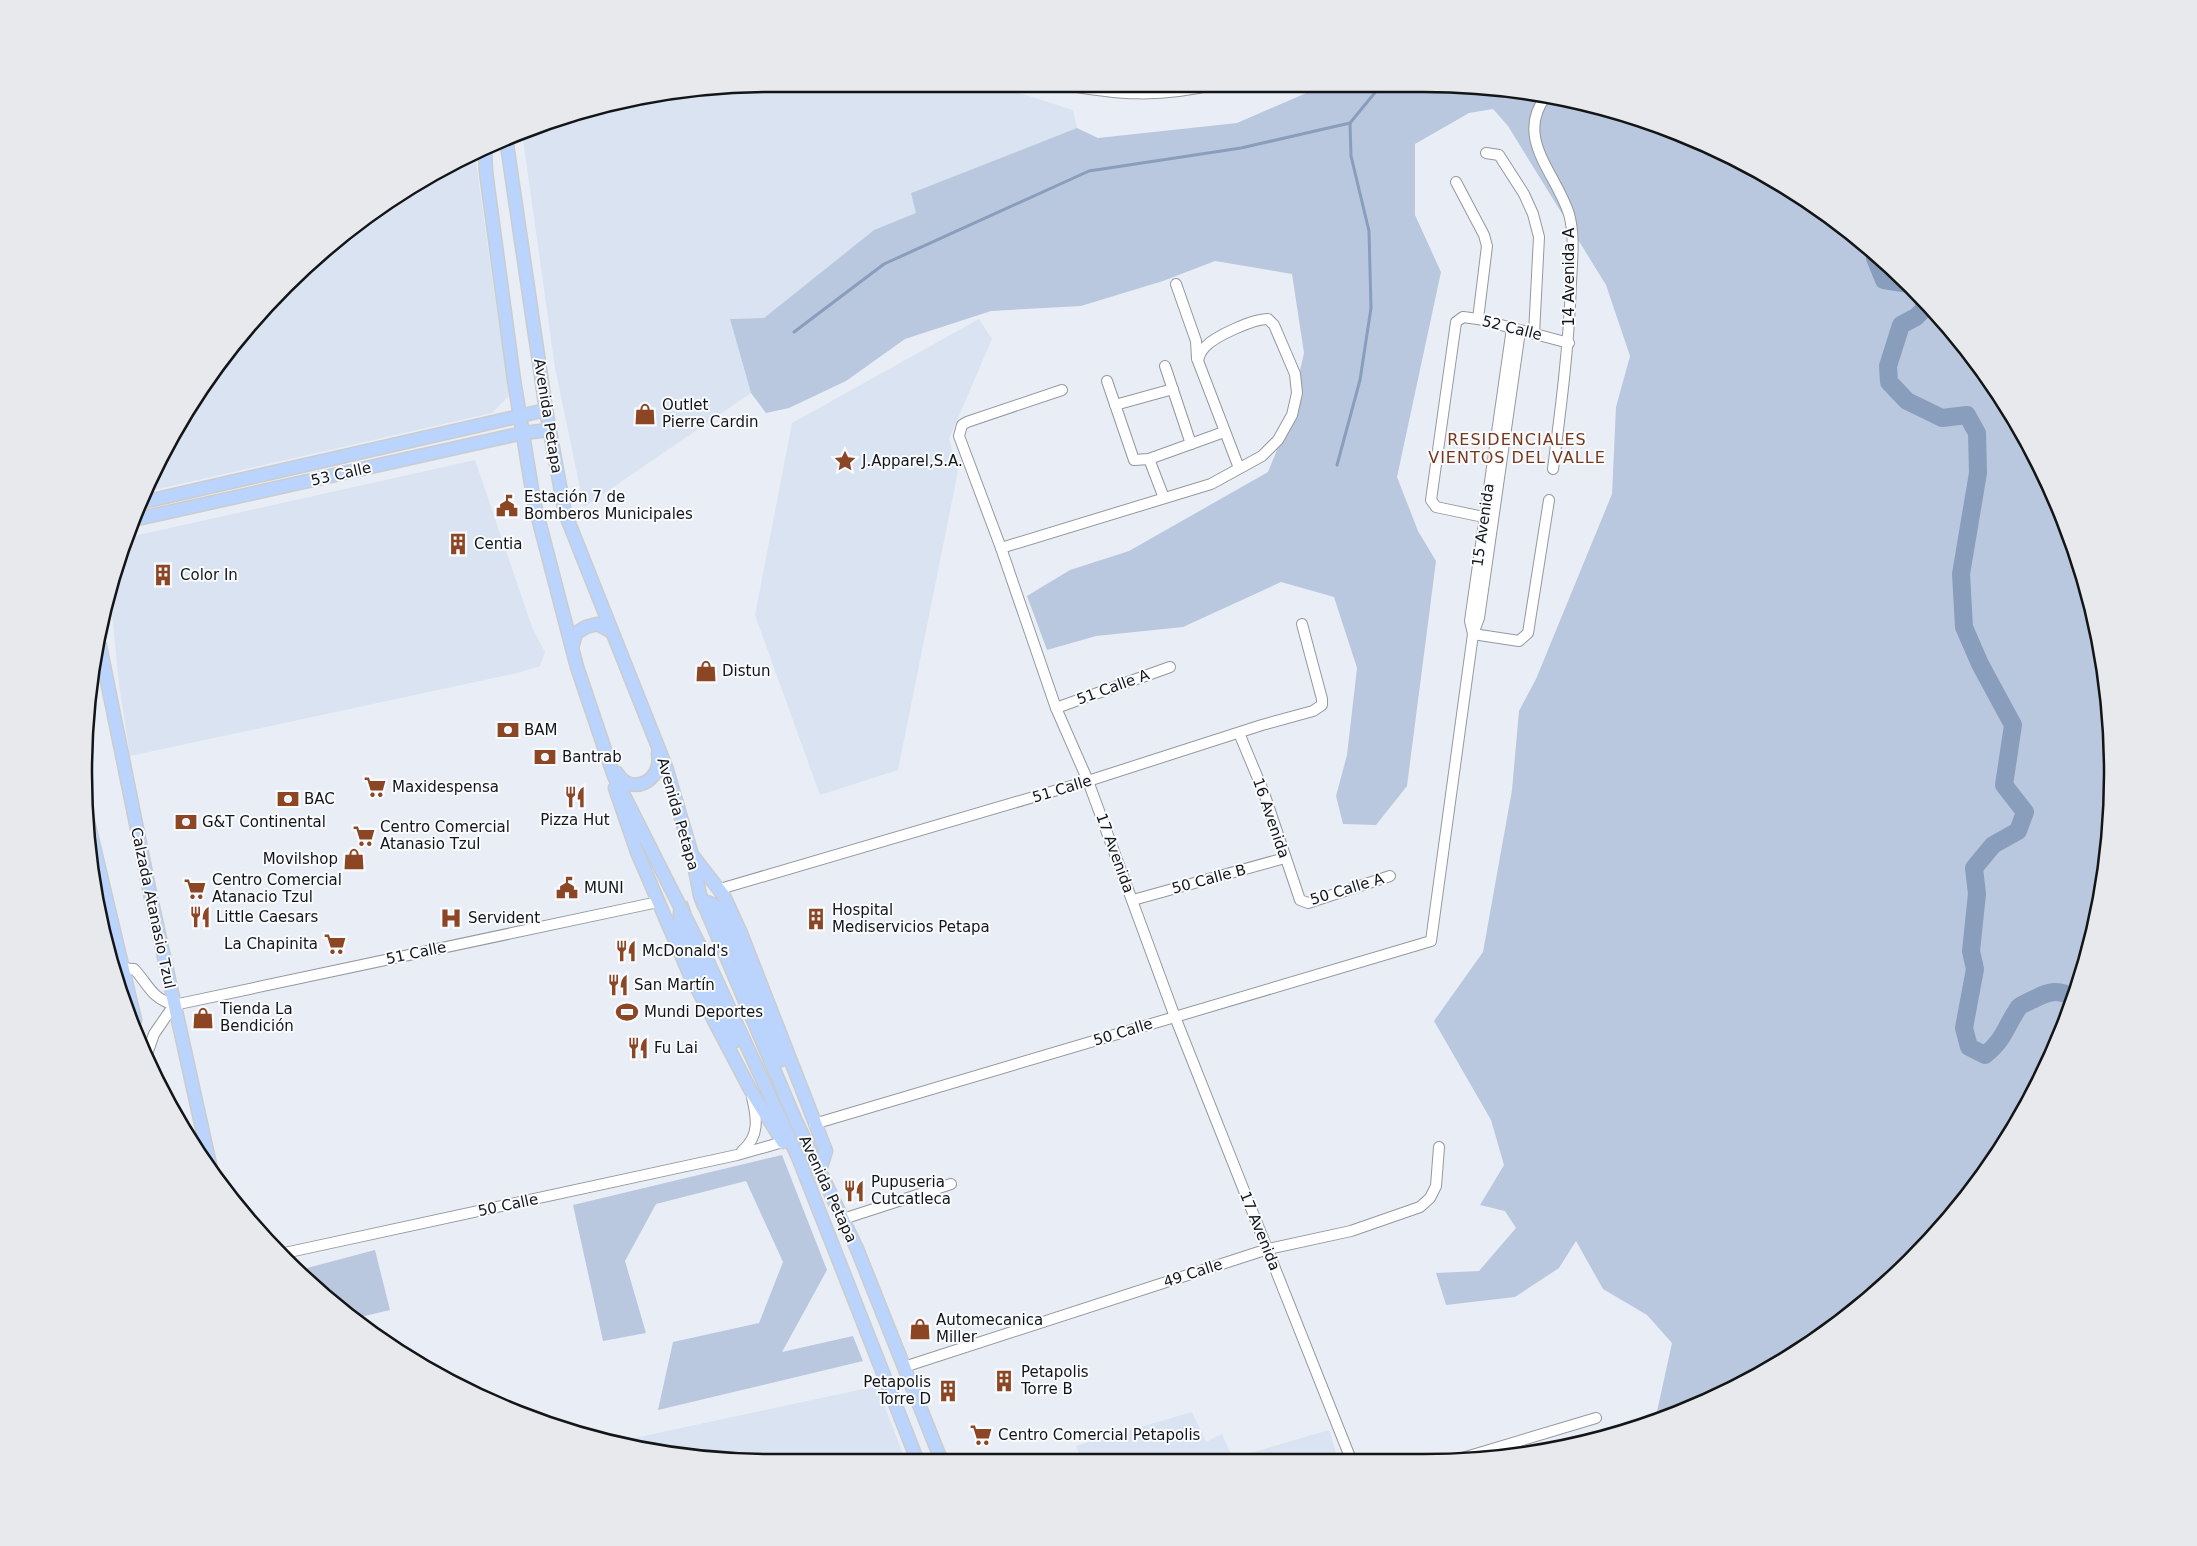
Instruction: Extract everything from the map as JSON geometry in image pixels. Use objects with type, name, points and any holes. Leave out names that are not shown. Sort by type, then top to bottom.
[{"type":"main road","name":"Avenida Petapa","points":[[507,147],[549,430],[563,503],[572,534],[654,734],[692,855],[703,903],[795,1119],[843,1219],[939,1454]]},
{"type":"main road","name":"Avenida Petapa","points":[[486,157],[486,172],[534,502],[572,648],[606,754],[614,776],[708,962],[798,1158],[915,1454]]},
{"type":"main road","name":"53 Calle","points":[[150,501],[546,410]]},
{"type":"main road","name":"53 Calle","points":[[142,518],[523,433],[549,430]]},
{"type":"main road","points":[[572,648],[576,633],[586,627],[597,624],[612,632]]},
{"type":"main road","name":"Calzada Atanasio Tzul","points":[[102,660],[110,705],[207,1151]]},
{"type":"main road","points":[[606,754],[624,783],[633,785],[644,782],[654,776],[659,769],[654,734]]},
{"type":"main road","points":[[614,776],[615,790],[637,852],[689,973],[751,1091],[791,1153],[798,1158]]},
{"type":"main road","points":[[692,855],[720,889],[740,931],[826,1151],[820,1170]]},
{"type":"main road","points":[[704,901],[713,904],[718,909],[738,953],[804,1116],[820,1170]]},
{"type":"main road","points":[[680,912],[679,928],[784,1142]]},
{"type":"street","points":[[1106,92],[1153,94],[1170,92]]},
{"type":"street","name":"14 Avenida A","points":[[1541,103],[1533,121],[1535,143],[1569,214],[1572,236],[1569,343],[1553,469]]},
{"type":"street","points":[[1486,152],[1498,155],[1524,194],[1533,214],[1539,237],[1534,334]]},
{"type":"street","points":[[1456,182],[1484,235],[1487,246],[1478,319]]},
{"type":"street","points":[[1176,284],[1196,340],[1195,353],[1239,468]]},
{"type":"street","points":[[1001,548],[1210,484],[1262,456],[1278,440],[1292,415],[1297,393],[1295,374],[1270,320],[1264,318],[1251,322],[1210,342],[1204,348],[1198,361]]},
{"type":"street","name":"52 Calle","points":[[1488,518],[1436,507],[1430,500],[1456,322],[1463,318],[1478,319],[1569,343]]},
{"type":"street","name":"15 Avenida","points":[[1431,941],[1473,634],[1470,621],[1496,473],[1516,329]]},
{"type":"street","points":[[1165,366],[1191,444]]},
{"type":"street","points":[[1106,382],[1134,460],[1149,459],[1224,432]]},
{"type":"street","points":[[1115,405],[1173,389]]},
{"type":"street","name":"17 Avenida","points":[[1062,390],[967,422],[959,430],[958,436],[1001,548],[1056,708],[1088,781],[1175,1017],[1349,1454]]},
{"type":"street","points":[[1149,459],[1164,498]]},
{"type":"street","points":[[1473,634],[1519,641],[1528,633],[1549,500]]},
{"type":"street","name":"51 Calle","points":[[720,889],[1088,781],[1313,711],[1322,705],[1302,624]]},
{"type":"street","name":"51 Calle A","points":[[1056,708],[1170,667]]},
{"type":"street","name":"16 Avenida","points":[[1239,733],[1264,793],[1303,903]]},
{"type":"street","name":"50 Calle B","points":[[1133,900],[1286,858]]},
{"type":"street","name":"50 Calle A","points":[[1303,903],[1390,876]]},
{"type":"street","name":"51 Calle","points":[[174,1005],[658,902]]},
{"type":"street","name":"50 Calle","points":[[814,1124],[1431,941]]},
{"type":"street","points":[[122,967],[134,969],[155,996],[163,1002],[174,1005],[154,1034],[150,1046]]},
{"type":"street","points":[[737,1155],[751,1144],[755,1134],[755,1111],[751,1091]]},
{"type":"street","name":"50 Calle","points":[[290,1252],[737,1155],[784,1142]]},
{"type":"street","name":"49 Calle","points":[[904,1367],[1268,1249],[1351,1231],[1420,1206],[1430,1198],[1436,1186],[1439,1147]]},
{"type":"street","points":[[843,1219],[951,1184]]},
{"type":"street","points":[[1488,1450],[1596,1418]]},
{"type":"shaded area","points":[[773,92],[1016,92],[1073,110],[1077,128],[912,193],[917,213],[874,230],[764,318],[730,319],[751,393],[584,507],[555,368],[523,140],[597,116],[640,106],[684,98],[728,94]]},
{"type":"shaded area","points":[[1309,92],[1469,94],[1513,98],[1600,116],[1684,144],[1725,163],[1802,207],[1838,233],[1873,261],[1936,324],[1990,395],[2013,433],[2053,513],[2068,554],[2081,597],[2099,684],[2103,728],[2103,818],[2099,862],[2081,949],[2053,1033],[2034,1074],[1990,1151],[1964,1187],[1936,1222],[1873,1285],[1802,1339],[1764,1362],[1725,1383],[1657,1412],[1672,1343],[1647,1315],[1603,1289],[1576,1241],[1559,1268],[1515,1297],[1446,1305],[1436,1273],[1479,1271],[1516,1228],[1505,1211],[1480,1205],[1504,1165],[1491,1120],[1434,1021],[1483,952],[1512,790],[1519,711],[1536,679],[1612,494],[1616,407],[1630,356],[1606,285],[1508,126],[1493,109],[1469,113],[1415,144],[1415,215],[1441,272],[1397,477],[1418,531],[1436,561],[1407,786],[1376,825],[1343,824],[1336,796],[1347,755],[1357,668],[1334,597],[1281,582],[1183,627],[1096,636],[1047,650],[1027,596],[1070,570],[1129,551],[1268,472],[1288,423],[1304,353],[1292,274],[1215,261],[1163,281],[1081,306],[991,311],[905,339],[846,381],[789,408],[766,413],[751,393],[730,319],[764,318],[874,230],[916,213],[911,193],[1077,128],[1098,138],[1237,123]]},
{"type":"shaded area","points":[[476,162],[509,396],[492,413],[155,490],[184,433],[207,395],[261,324],[324,261],[359,233],[395,207]]},
{"type":"shaded area","points":[[979,319],[992,339],[949,439],[958,471],[898,770],[820,795],[755,615],[792,423]]},
{"type":"shaded area","points":[[475,460],[532,627],[545,652],[540,666],[517,673],[130,756],[119,685],[112,614],[136,535]]},
{"type":"shaded area","points":[[782,1155],[827,1270],[782,1352],[853,1336],[863,1361],[658,1410],[673,1342],[759,1323],[783,1262],[746,1181],[656,1204],[625,1261],[646,1333],[603,1341],[573,1205]]},
{"type":"shaded area","points":[[375,1250],[390,1310],[363,1316],[324,1285],[307,1268]]},
{"type":"shaded area","points":[[877,1386],[903,1454],[728,1452],[684,1448],[633,1438]]},
{"type":"shaded area","points":[[1192,1412],[1206,1442],[1222,1434],[1231,1454],[1080,1454],[1076,1446]]},
{"type":"shaded area","points":[[1329,1430],[1336,1454],[1247,1454]]},
{"type":"waterway","points":[[794,332],[884,264],[1089,171],[1241,148],[1350,123],[1375,92]]},
{"type":"waterway","points":[[1337,465],[1360,380],[1371,308],[1369,231],[1351,156],[1350,123]]},
{"type":"waterway","points":[[1878,266],[1884,280],[1894,282]]},
{"type":"waterway","points":[[1923,310],[1916,317],[1901,325],[1888,366],[1889,382],[1907,401],[1942,418],[1967,415],[1977,433],[1978,473],[1961,574],[1964,627],[1980,664],[2013,725],[2004,785],[2025,812],[2018,831],[1993,845],[1974,868],[1977,894],[1971,951],[1975,969],[1964,1028],[1969,1047],[1985,1055],[1997,1044],[2014,1014],[2023,1004],[2052,992],[2067,995]]},
{"type":"tunnel","points":[[680,913],[685,908],[704,901]]},
{"type":"place","name":"Outlet Pierre Cardin","points":[[645,414]]},
{"type":"place","name":"J.Apparel,S.A.","points":[[845,461]]},
{"type":"place","name":"Estación 7 de Bomberos Municipales","points":[[507,506]]},
{"type":"place","name":"Centia","points":[[458,544]]},
{"type":"place","name":"Color In","points":[[163,575]]},
{"type":"place","name":"Distun","points":[[706,671]]},
{"type":"place","name":"BAM","points":[[508,730]]},
{"type":"place","name":"Bantrab","points":[[545,757]]},
{"type":"place","name":"Maxidespensa","points":[[375,787]]},
{"type":"place","name":"Pizza Hut","points":[[575,797]]},
{"type":"place","name":"BAC","points":[[288,799]]},
{"type":"place","name":"G&T Continental","points":[[186,822]]},
{"type":"place","name":"Centro Comercial Atanasio Tzul","points":[[364,836]]},
{"type":"place","name":"Movilshop","points":[[354,859]]},
{"type":"place","name":"MUNI","points":[[567,888]]},
{"type":"place","name":"Centro Comercial Atanacio Tzul","points":[[195,889]]},
{"type":"place","name":"Little Caesars","points":[[200,917]]},
{"type":"place","name":"Servident","points":[[451,918]]},
{"type":"place","name":"Hospital Mediservicios Petapa","points":[[816,919]]},
{"type":"place","name":"La Chapinita","points":[[335,944]]},
{"type":"place","name":"McDonald's","points":[[626,951]]},
{"type":"place","name":"San Martín","points":[[618,985]]},
{"type":"place","name":"Mundi Deportes","points":[[627,1012]]},
{"type":"place","name":"Tienda La Bendición","points":[[203,1018]]},
{"type":"place","name":"Fu Lai","points":[[638,1048]]},
{"type":"place","name":"Pupuseria Cutcatleca","points":[[854,1191]]},
{"type":"place","name":"Automecanica Miller","points":[[920,1329]]},
{"type":"place","name":"Petapolis Torre B","points":[[1004,1381]]},
{"type":"place","name":"Petapolis Torre D","points":[[948,1391]]},
{"type":"place","name":"Centro Comercial Petapolis","points":[[981,1435]]},
{"type":"district","name":"RESIDENCIALES VIENTOS DEL VALLE","points":[[1517,448]]}]
